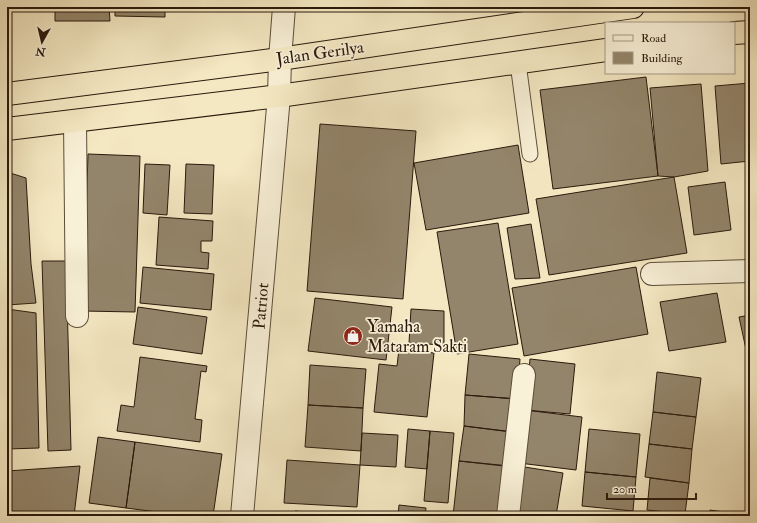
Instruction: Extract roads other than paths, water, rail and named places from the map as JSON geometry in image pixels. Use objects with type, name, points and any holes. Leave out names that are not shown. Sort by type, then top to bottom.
[{"type":"highway","name":"Jalan Gerilya","points":[[7,94],[280,59],[632,7]]},
{"type":"highway","points":[[735,33],[750,32]]},
{"type":"highway","points":[[7,129],[279,96],[605,50]]},
{"type":"street","name":"Patriot","points":[[242,516],[279,96],[284,7]]},
{"type":"street","points":[[75,121],[77,316]]},
{"type":"street","points":[[652,274],[750,271]]},
{"type":"street","points":[[508,516],[524,375]]},
{"type":"lane","points":[[518,62],[530,154]]},
{"type":"place","name":"Yamaha Mataram Sakti","points":[[353,336]]}]
